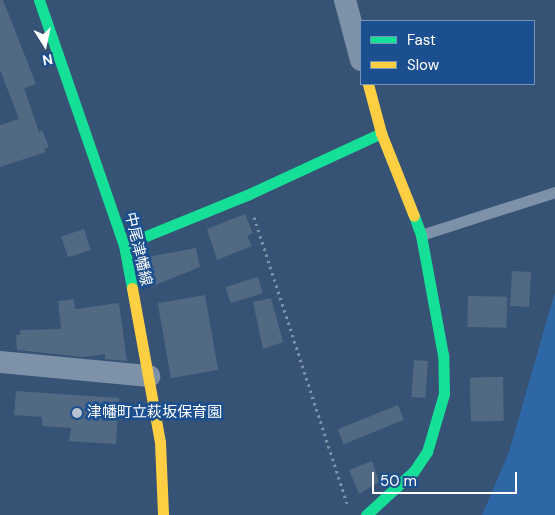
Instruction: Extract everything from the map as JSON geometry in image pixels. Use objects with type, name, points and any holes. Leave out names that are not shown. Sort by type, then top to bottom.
[{"type":"street","name":"中尾津幡線","points":[[39,0],[124,245],[160,442],[164,515]]},
{"type":"street","points":[[345,0],[360,56]]},
{"type":"street","points":[[366,515],[414,471],[427,452],[439,417],[444,394],[443,355],[421,235],[381,133],[368,85]]},
{"type":"street","points":[[124,245],[247,195],[381,133]]},
{"type":"street","points":[[0,362],[149,376]]},
{"type":"lane","points":[[421,235],[555,192]]},
{"type":"path","points":[[247,195],[348,506]]},
{"type":"shaded area","points":[[555,292],[555,515],[482,515],[509,452]]},
{"type":"building","points":[[0,0],[3,0],[36,84],[24,88],[39,132],[42,130],[49,147],[44,149],[46,152],[0,167],[0,125],[19,119],[0,70]]},
{"type":"building","points":[[245,214],[253,233],[247,236],[252,246],[217,260],[207,229]]},
{"type":"building","points":[[84,229],[91,250],[68,257],[61,236]]},
{"type":"building","points":[[196,248],[200,267],[153,286],[147,257]]},
{"type":"building","points":[[512,271],[531,272],[529,307],[510,306]]},
{"type":"building","points":[[258,277],[263,293],[230,303],[225,287]]},
{"type":"building","points":[[205,295],[218,370],[171,378],[158,303]]},
{"type":"building","points":[[468,296],[507,297],[506,328],[467,327]]},
{"type":"building","points":[[271,298],[283,342],[263,349],[253,302]]},
{"type":"building","points":[[74,299],[75,309],[119,303],[127,361],[105,359],[105,354],[83,357],[17,350],[16,335],[20,335],[20,330],[61,329],[58,301]]},
{"type":"building","points":[[414,360],[428,361],[425,398],[411,397]]},
{"type":"building","points":[[503,377],[504,421],[471,422],[470,378]]},
{"type":"building","points":[[16,391],[119,398],[116,444],[69,441],[71,428],[42,426],[42,417],[14,415]]},
{"type":"building","points":[[398,405],[404,420],[344,444],[338,429]]},
{"type":"building","points":[[372,461],[379,482],[359,494],[349,470]]},
{"type":"traffic: fast","points":[[39,0],[124,245],[132,288]]},
{"type":"traffic: fast","points":[[124,245],[247,195],[381,133]]},
{"type":"traffic: fast","points":[[366,515],[414,471],[427,452],[444,394],[443,355],[421,235],[414,216]]},
{"type":"traffic: slow","points":[[368,85],[381,133],[414,216]]},
{"type":"traffic: slow","points":[[132,288],[160,442],[163,515]]},
{"type":"place","name":"津幡町立萩坂保育園","points":[[77,413]]}]
